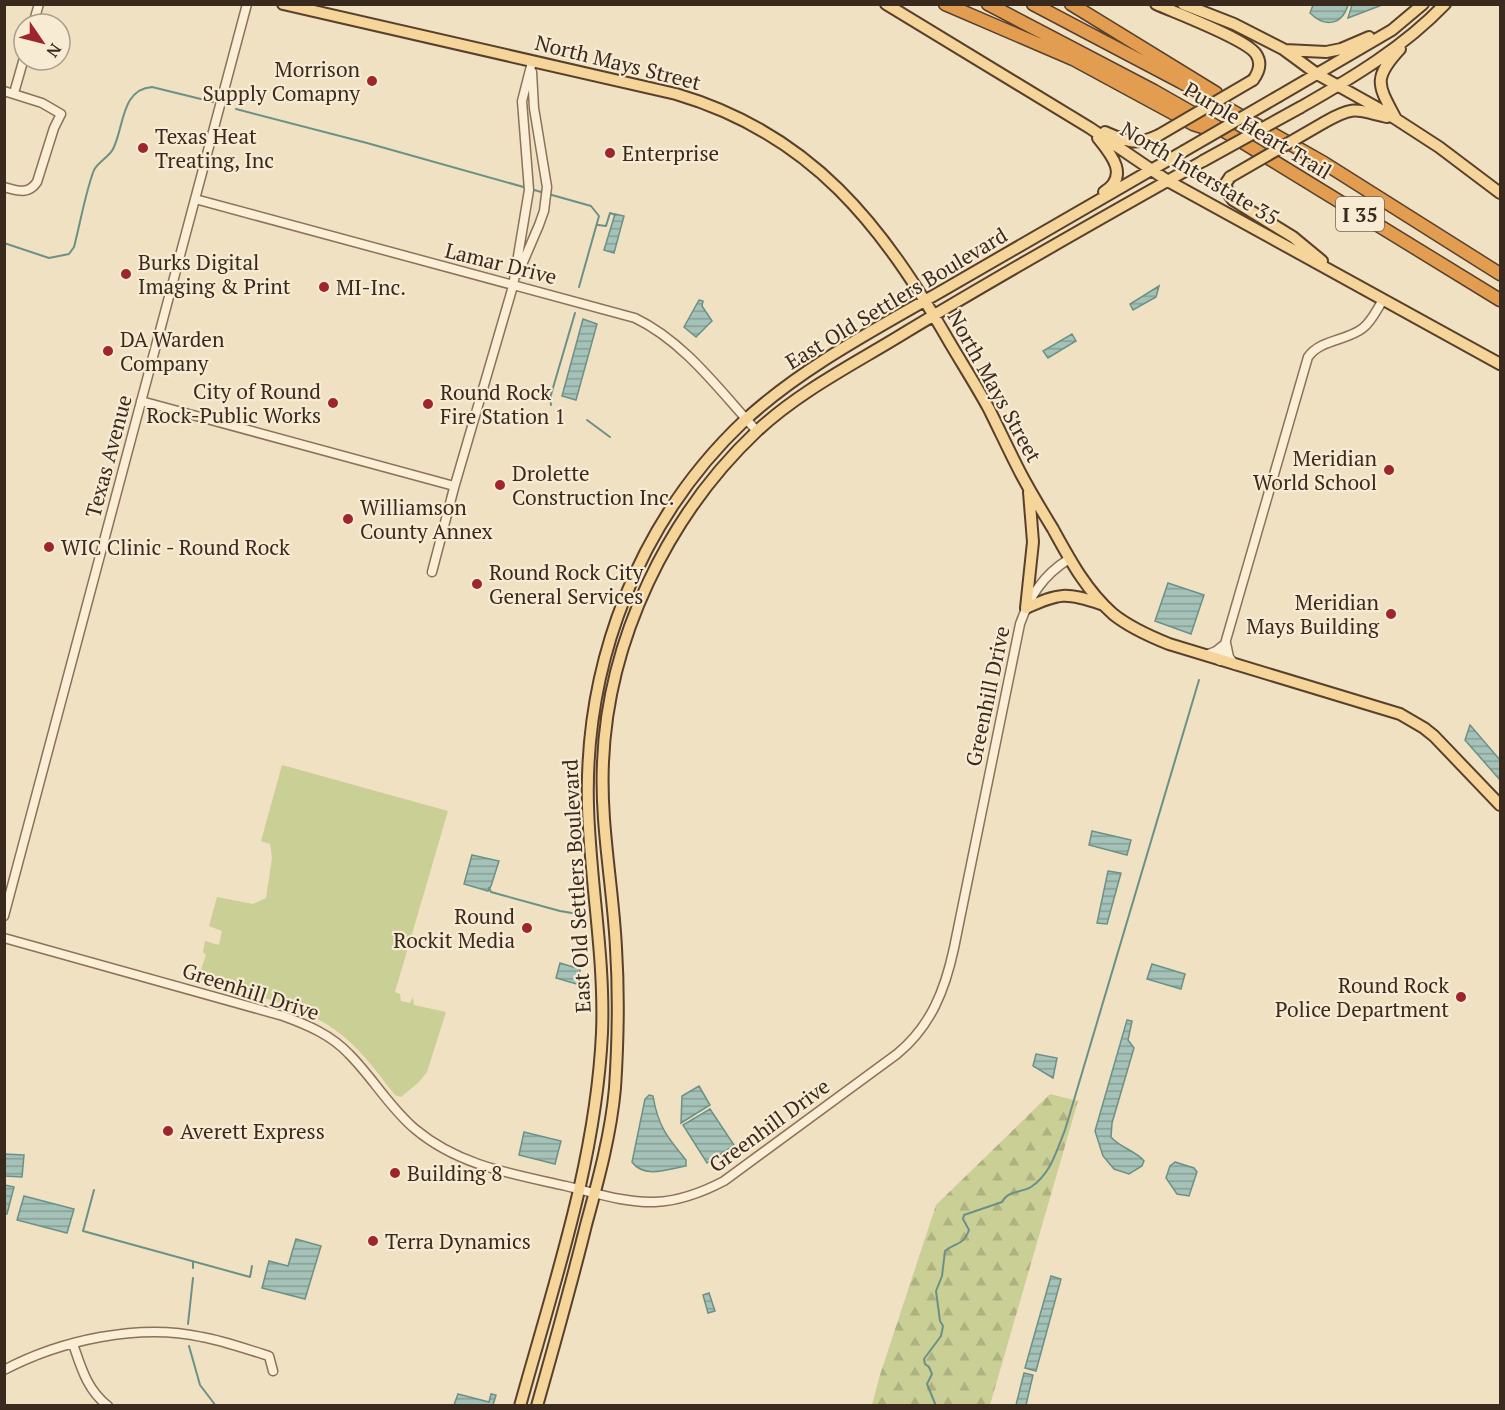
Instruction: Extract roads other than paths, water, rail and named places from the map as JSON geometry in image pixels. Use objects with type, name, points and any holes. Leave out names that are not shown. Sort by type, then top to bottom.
[{"type":"highway","points":[[945,4],[1072,59],[1193,124],[1231,135]]},
{"type":"highway","name":"Purple Heart Trail","points":[[988,4],[1231,135],[1500,300]]},
{"type":"highway","name":"Purple Heart Trail","points":[[1034,4],[1181,82],[1324,164],[1500,274]]},
{"type":"highway","points":[[1071,4],[1191,77],[1324,164]]},
{"type":"main road","name":"North Mays Street","points":[[283,4],[693,99],[732,114],[764,131],[824,175],[855,205],[892,250],[926,300],[989,409],[1069,559],[1086,586],[1114,615],[1145,635],[1220,661],[1388,710],[1413,720],[1434,736],[1500,805]]},
{"type":"main road","name":"North Interstate 35","points":[[886,4],[1090,128],[1168,181],[1500,364]]},
{"type":"main road","points":[[1090,128],[1136,143],[1141,142],[1159,135],[1253,80],[1259,71],[1260,61],[1255,52],[1229,37],[1156,4]]},
{"type":"main road","points":[[1183,4],[1234,24],[1283,49],[1317,74],[1396,119],[1439,147],[1500,193]]},
{"type":"main road","points":[[1283,49],[1316,52],[1341,49],[1392,30],[1423,4]]},
{"type":"main road","points":[[1396,119],[1384,97],[1380,83],[1381,74],[1385,65],[1445,4]]},
{"type":"main road","name":"East Old Settlers Boulevard","points":[[537,1406],[595,1193],[614,1094],[617,1048],[616,948],[603,804],[603,761],[608,718],[614,684],[637,608],[667,545],[709,484],[757,431],[784,408],[934,315],[1338,86],[1426,23]]},
{"type":"main road","name":"East Old Settlers Boulevard","points":[[520,1406],[580,1190],[591,1141],[602,1033],[600,952],[588,804],[590,730],[603,659],[627,588],[674,502],[708,459],[746,419],[799,377],[926,300],[1392,30]]},
{"type":"main road","points":[[1344,279],[1293,237],[1233,200],[1227,192],[1226,183],[1230,177],[1344,111],[1352,109],[1396,119]]},
{"type":"main road","points":[[1070,216],[1110,188],[1116,180],[1117,171],[1112,155],[1090,128]]},
{"type":"main road","points":[[1026,608],[1033,542],[1029,487]]},
{"type":"main road","points":[[1026,608],[1055,595],[1080,597],[1104,605]]},
{"type":"street","name":"Texas Avenue","points":[[4,916],[247,4]]},
{"type":"street","points":[[513,286],[529,190],[522,101],[532,62]]},
{"type":"street","points":[[432,572],[454,486],[513,286],[539,225],[547,187],[534,108],[532,62]]},
{"type":"street","points":[[14,93],[20,72]]},
{"type":"street","points":[[4,91],[42,103],[62,114],[54,128],[34,187],[23,191],[4,187]]},
{"type":"street","name":"Lamar Drive","points":[[195,199],[635,318],[648,324],[678,346],[757,431]]},
{"type":"street","points":[[1220,661],[1308,357],[1315,350],[1362,329],[1383,300]]},
{"type":"street","points":[[1375,312],[1384,307],[1395,307]]},
{"type":"street","points":[[141,401],[454,486]]},
{"type":"street","name":"Greenhill Drive","points":[[4,938],[304,1023],[329,1037],[350,1054],[400,1116],[425,1137],[443,1149],[480,1166],[627,1201],[671,1201],[698,1193],[724,1181],[897,1054],[927,1022],[941,996],[948,975],[1020,624],[1026,608],[1043,579],[1055,567],[1069,559]]},
{"type":"street","points":[[1206,655],[1226,643]]},
{"type":"street","points":[[1226,643],[1229,657],[1235,665]]},
{"type":"street","points":[[6,1367],[106,1335],[150,1331],[201,1336],[269,1356],[273,1371]]},
{"type":"street","points":[[73,1344],[88,1383],[94,1393],[108,1406]]},
{"type":"water","points":[[1313,4],[1348,5],[1342,17],[1327,22],[1321,21],[1310,13]]},
{"type":"water","points":[[1352,4],[1382,5],[1348,18]]},
{"type":"water","points":[[615,214],[624,216],[614,253],[604,250]]},
{"type":"water","points":[[1159,286],[1156,297],[1133,310],[1130,304]]},
{"type":"water","points":[[699,300],[703,301],[702,306],[712,321],[696,337],[684,327]]},
{"type":"water","points":[[583,319],[597,324],[576,400],[562,396]]},
{"type":"water","points":[[1072,334],[1076,341],[1048,358],[1043,351]]},
{"type":"water","points":[[1168,583],[1204,595],[1191,634],[1155,621]]},
{"type":"water","points":[[1470,725],[1500,760],[1500,780],[1465,740]]},
{"type":"water","points":[[1092,831],[1131,840],[1127,855],[1089,845]]},
{"type":"water","points":[[472,855],[499,861],[488,891],[464,884]]},
{"type":"water","points":[[1108,871],[1121,873],[1107,924],[1097,923]]},
{"type":"water","points":[[560,963],[580,969],[580,985],[556,978]]},
{"type":"water","points":[[1152,964],[1185,974],[1181,989],[1147,979]]},
{"type":"water","points":[[1127,1020],[1132,1021],[1128,1040],[1134,1048],[1112,1123],[1111,1137],[1144,1161],[1142,1166],[1129,1174],[1114,1169],[1103,1156],[1095,1131]]},
{"type":"water","points":[[1036,1054],[1057,1058],[1053,1078],[1033,1066]]},
{"type":"water","points":[[699,1086],[710,1105],[681,1123],[682,1096]]},
{"type":"water","points":[[649,1095],[653,1096],[661,1123],[686,1160],[686,1166],[650,1172],[637,1167],[632,1162],[645,1099]]},
{"type":"water","points":[[710,1109],[734,1145],[707,1163],[683,1125]]},
{"type":"water","points":[[524,1132],[561,1141],[555,1164],[519,1155]]},
{"type":"water","points":[[4,1154],[24,1155],[22,1177],[5,1176]]},
{"type":"water","points":[[1175,1162],[1194,1168],[1197,1172],[1189,1196],[1177,1194],[1166,1178],[1170,1166]]},
{"type":"water","points":[[5,1185],[14,1187],[7,1214],[5,1214]]},
{"type":"water","points":[[24,1196],[74,1209],[67,1233],[17,1220]]},
{"type":"water","points":[[296,1239],[321,1246],[305,1299],[262,1288],[269,1261],[288,1266]]},
{"type":"water","points":[[1051,1276],[1061,1279],[1036,1371],[1025,1368]]},
{"type":"water","points":[[709,1293],[715,1311],[708,1313],[703,1295]]},
{"type":"water","points":[[1024,1373],[1033,1375],[1026,1405],[1016,1405]]},
{"type":"water","points":[[458,1394],[489,1402],[491,1394],[496,1395],[493,1405],[454,1405]]},
{"type":"waterway","points":[[4,243],[49,258],[69,254],[74,247],[94,170],[113,149],[129,102],[142,89],[152,87],[213,102]]},
{"type":"waterway","points":[[236,109],[591,206],[599,216],[579,287]]},
{"type":"waterway","points":[[598,225],[606,226],[610,213],[616,215]]},
{"type":"waterway","points":[[551,405],[550,398],[575,313]]},
{"type":"waterway","points":[[587,420],[610,437]]},
{"type":"waterway","points":[[936,1406],[927,1384],[932,1374],[924,1359],[941,1336],[943,1326],[940,1321],[936,1291],[942,1276],[945,1251],[962,1241],[967,1235],[969,1230],[963,1219],[964,1215],[1002,1202],[1008,1195],[1031,1187],[1048,1169],[1056,1154],[1199,680]]},
{"type":"waterway","points":[[489,888],[491,892],[560,911],[572,913],[581,909]]},
{"type":"waterway","points":[[94,1190],[83,1231],[250,1277],[252,1266]]},
{"type":"waterway","points":[[193,1262],[193,1268]]},
{"type":"waterway","points":[[188,1324],[193,1278]]},
{"type":"waterway","points":[[189,1346],[200,1385],[216,1406]]},
{"type":"place","name":"Morrison Supply Comapny","points":[[372,81]]},
{"type":"place","name":"Texas Heat Treating, Inc","points":[[143,148]]},
{"type":"place","name":"Enterprise","points":[[610,153]]},
{"type":"place","name":"Burks Digital Imaging & Print","points":[[126,274]]},
{"type":"place","name":"MI-Inc.","points":[[324,287]]},
{"type":"place","name":"DA Warden Company","points":[[108,351]]},
{"type":"place","name":"City of Round Rock-Public Works","points":[[333,403]]},
{"type":"place","name":"Round Rock Fire Station 1","points":[[428,404]]},
{"type":"place","name":"Meridian World School","points":[[1389,470]]},
{"type":"place","name":"Drolette Construction Inc.","points":[[500,485]]},
{"type":"place","name":"Williamson County Annex","points":[[348,519]]},
{"type":"place","name":"WIC Clinic - Round Rock","points":[[49,547]]},
{"type":"place","name":"Round Rock City General Services","points":[[477,584]]},
{"type":"place","name":"Meridian Mays Building","points":[[1391,614]]},
{"type":"place","name":"Round Rockit Media","points":[[527,928]]},
{"type":"place","name":"Round Rock Police Department","points":[[1461,997]]},
{"type":"place","name":"Averett Express","points":[[168,1131]]},
{"type":"place","name":"Building 8","points":[[395,1173]]},
{"type":"place","name":"Terra Dynamics","points":[[373,1241]]}]
